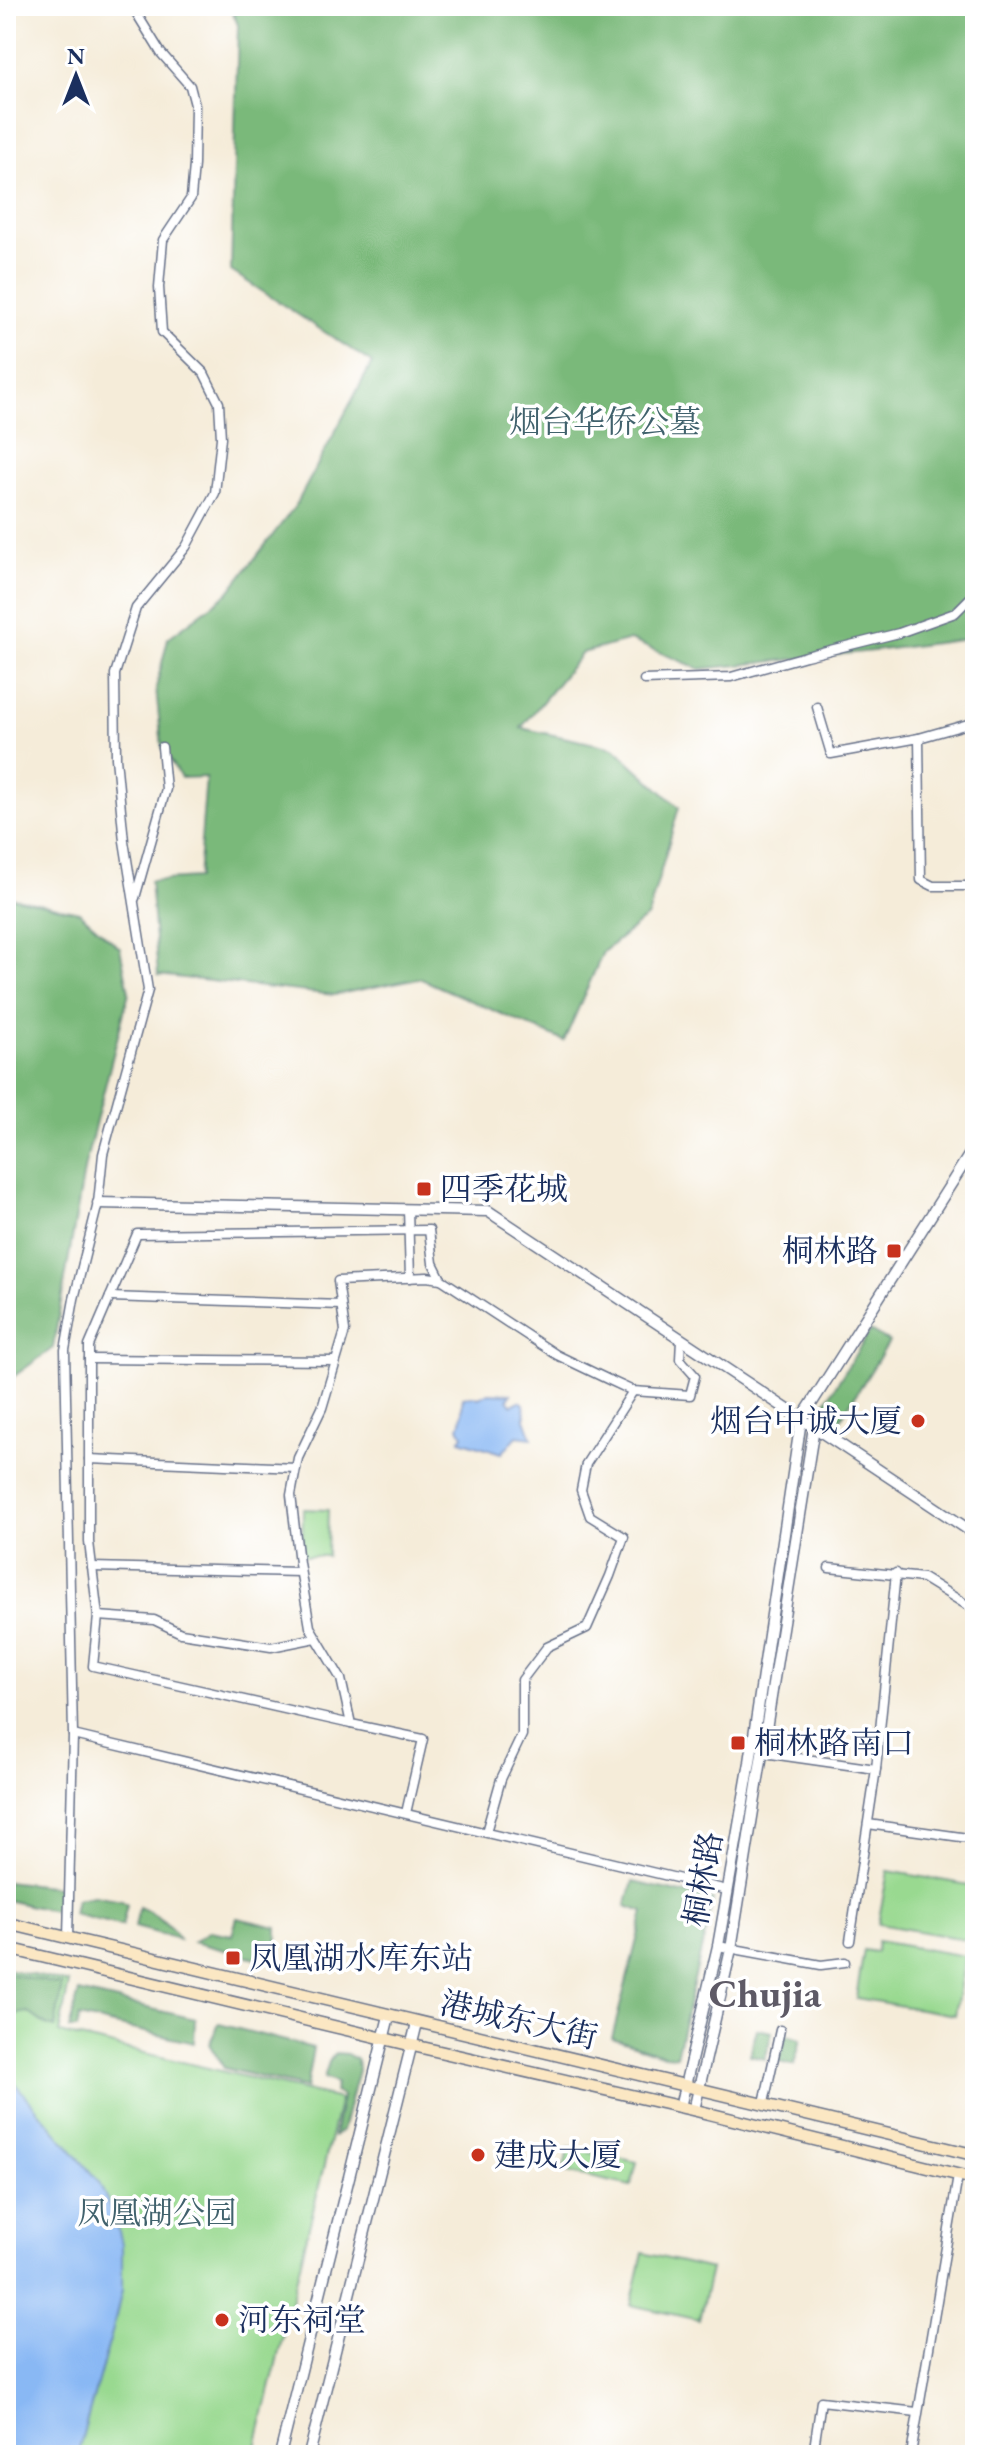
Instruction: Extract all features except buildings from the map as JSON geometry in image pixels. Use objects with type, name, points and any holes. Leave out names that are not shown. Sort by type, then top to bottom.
[{"type":"main road","name":"港城东大街","points":[[6,1923],[975,2155]]},
{"type":"main road","name":"港城东大街","points":[[6,1948],[975,2179]]},
{"type":"street","points":[[68,1938],[73,1735],[65,1350],[98,1203],[103,1154],[148,990],[124,841],[116,758],[115,674],[136,608],[186,547],[215,493],[221,438],[219,403],[204,373],[162,332],[159,287],[163,240],[191,198],[195,105],[190,86],[161,53],[132,6]]},
{"type":"street","points":[[644,680],[731,677],[899,633],[955,613],[975,593]]},
{"type":"street","points":[[817,707],[831,754],[919,738],[975,722]]},
{"type":"street","points":[[919,738],[921,880],[933,886],[975,886]]},
{"type":"street","points":[[134,903],[166,789],[162,747]]},
{"type":"street","points":[[801,1420],[975,1146]]},
{"type":"street","points":[[98,1203],[488,1211],[975,1534]]},
{"type":"street","points":[[408,1209],[410,1278]]},
{"type":"street","points":[[406,1813],[423,1739],[93,1666],[98,1616],[89,1542],[89,1346],[137,1234],[429,1230],[433,1263],[441,1279],[557,1355],[633,1391],[690,1395],[695,1376],[680,1359],[681,1340]]},
{"type":"street","points":[[351,1724],[341,1679],[310,1627],[291,1495],[298,1458],[322,1408],[345,1331],[338,1281],[441,1279]]},
{"type":"street","points":[[110,1297],[341,1305]]},
{"type":"street","points":[[89,1359],[335,1361]]},
{"type":"street","points":[[486,1832],[501,1779],[522,1735],[522,1680],[547,1647],[587,1628],[624,1537],[590,1516],[581,1490],[586,1464],[633,1391]]},
{"type":"street","name":"桐林路","points":[[680,2107],[718,1946],[750,1762],[801,1420]]},
{"type":"street","name":"桐林路","points":[[694,2110],[731,1949],[814,1427]]},
{"type":"street","points":[[89,1459],[296,1468]]},
{"type":"street","points":[[92,1567],[300,1572]]},
{"type":"street","points":[[829,1568],[923,1578],[975,1610]]},
{"type":"street","points":[[850,1941],[876,1769],[896,1573]]},
{"type":"street","points":[[98,1616],[154,1620],[181,1633],[271,1647],[316,1638]]},
{"type":"street","points":[[73,1735],[727,1890]]},
{"type":"street","points":[[764,1753],[876,1769]]},
{"type":"street","points":[[868,1824],[975,1839]]},
{"type":"street","points":[[718,1946],[821,1965],[845,1962]]},
{"type":"street","points":[[280,2455],[389,2016]]},
{"type":"street","points":[[309,2455],[417,2023]]},
{"type":"street","points":[[764,2103],[780,2030]]},
{"type":"street","points":[[911,2455],[958,2176]]},
{"type":"street","points":[[813,2455],[821,2401],[917,2412]]},
{"type":"green space","name":"烟台华侨公墓","points":[[230,6],[975,6],[975,638],[700,669],[630,640],[582,653],[521,728],[614,748],[679,807],[648,916],[603,952],[564,1041],[419,978],[334,995],[158,975],[150,881],[198,878],[206,777],[181,778],[162,747],[156,688],[168,638],[228,593],[296,505],[372,363],[231,271],[238,25]]},
{"type":"green space","points":[[6,896],[79,912],[120,948],[129,992],[85,1165],[53,1348],[6,1382]]},
{"type":"green space","points":[[870,1331],[889,1342],[836,1426],[824,1418],[823,1406]]},
{"type":"green space","points":[[303,1509],[328,1510],[327,1556],[302,1556]]},
{"type":"green space","points":[[888,1871],[975,1886],[975,1941],[878,1924]]},
{"type":"green space","points":[[6,1881],[57,1887],[63,1893],[62,1913],[6,1900]]},
{"type":"green space","points":[[633,1882],[713,1900],[676,2056],[612,2038],[644,1912],[626,1906]]},
{"type":"green space","points":[[94,1896],[122,1901],[127,1905],[122,1926],[73,1914],[76,1899]]},
{"type":"green space","points":[[139,1907],[161,1920],[179,1939],[135,1927]]},
{"type":"green space","points":[[237,1918],[277,1927],[276,1963],[193,1942],[210,1931],[232,1935]]},
{"type":"green space","points":[[877,1941],[965,1956],[955,2015],[856,1998],[864,1950],[876,1952]]},
{"type":"green space","name":"凤凰湖公园","points":[[6,1969],[69,1983],[59,2033],[340,2099],[254,2455],[6,2455]]},
{"type":"green space","points":[[6,1973],[62,1985],[55,2028],[28,2012],[17,2014],[6,2004]]},
{"type":"green space","points":[[79,1992],[195,2019],[194,2043],[79,2017],[76,2029],[69,2029]]},
{"type":"green space","points":[[219,2024],[313,2048],[306,2088],[224,2068],[209,2044]]},
{"type":"green space","points":[[757,2029],[772,2032],[765,2059],[750,2055]]},
{"type":"green space","points":[[786,2035],[801,2039],[794,2065],[779,2062]]},
{"type":"green space","points":[[335,2053],[347,2054],[357,2060],[358,2070],[342,2131],[334,2136],[342,2096],[334,2092],[336,2083],[324,2078]]},
{"type":"green space","points":[[569,2147],[637,2162],[631,2186],[563,2171]]},
{"type":"green space","points":[[643,2253],[711,2269],[699,2320],[631,2305]]},
{"type":"water","points":[[488,1393],[511,1394],[508,1399],[512,1405],[520,1401],[524,1404],[525,1419],[532,1438],[517,1436],[502,1453],[460,1440],[463,1435],[459,1427],[463,1397],[479,1398]]},
{"type":"water","points":[[6,2073],[99,2182],[117,2223],[122,2244],[122,2290],[77,2455],[6,2455]]},
{"type":"place","name":"四季花城","points":[[424,1189]]},
{"type":"place","name":"桐林路","points":[[894,1251]]},
{"type":"place","name":"烟台中诚大厦","points":[[918,1421]]},
{"type":"place","name":"桐林路南口","points":[[738,1743]]},
{"type":"place","name":"凤凰湖水库东站","points":[[233,1958]]},
{"type":"place","name":"建成大厦","points":[[478,2155]]},
{"type":"place","name":"河东祠堂","points":[[222,2320]]},
{"type":"district","name":"Chujia","points":[[765,1993]]}]
